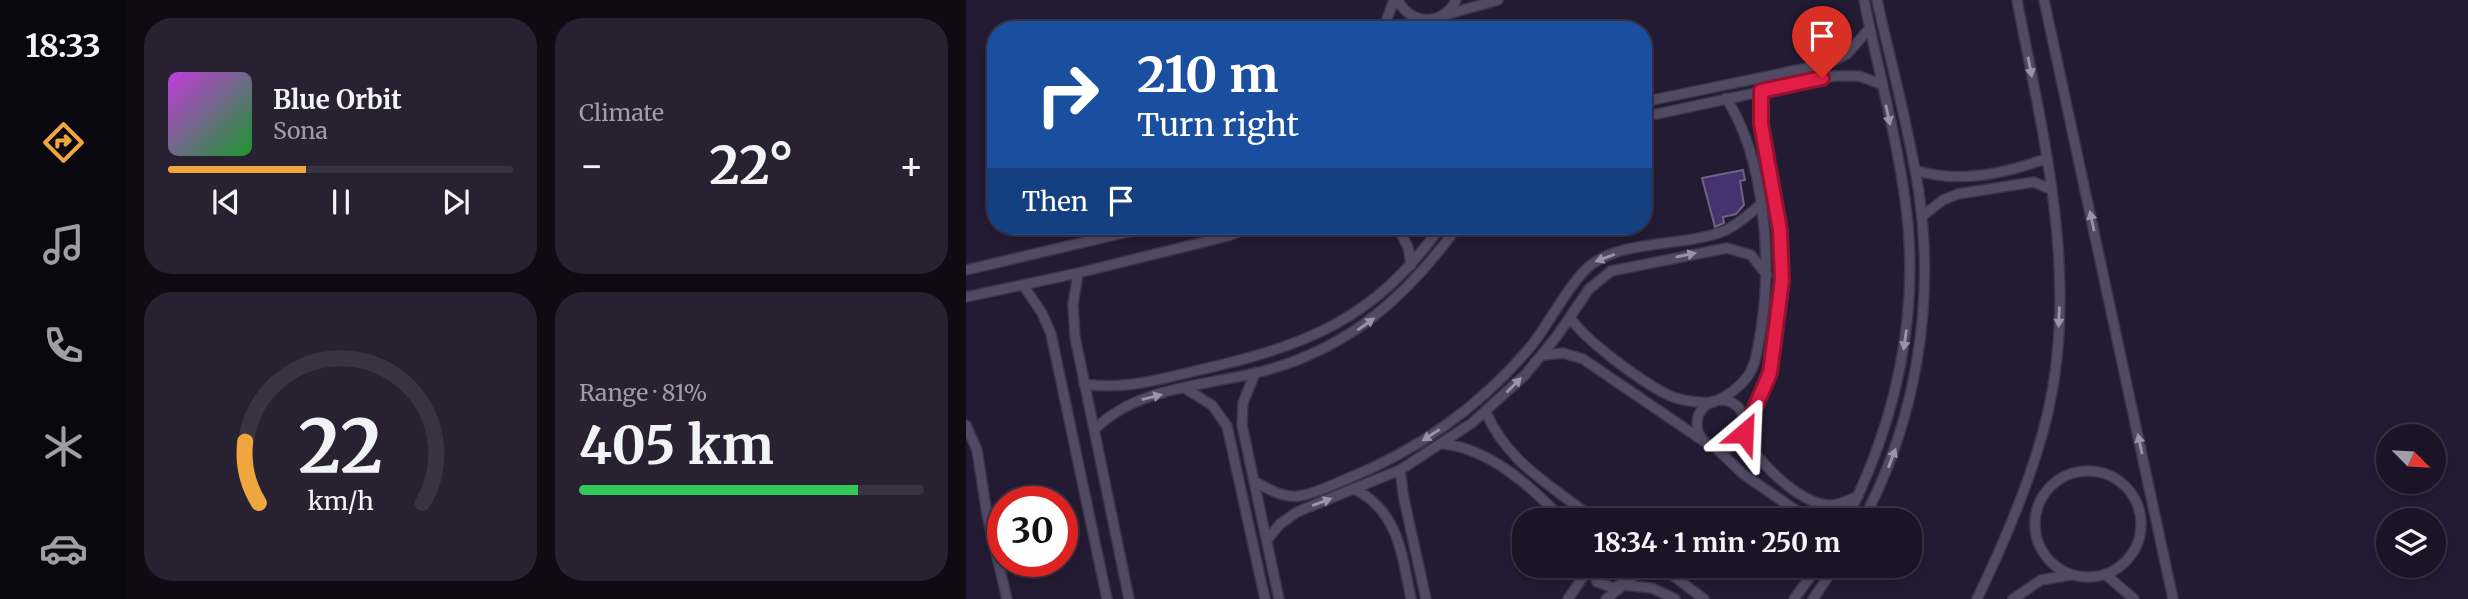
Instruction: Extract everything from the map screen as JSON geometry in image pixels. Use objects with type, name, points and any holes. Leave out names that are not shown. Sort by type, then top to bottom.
[{"type":"street","points":[[1387,21],[1396,0],[1411,16],[1428,20],[1498,0]]},
{"type":"street","points":[[1436,21],[1456,0]]},
{"type":"street","points":[[1852,508],[1880,444],[1896,390],[1909,308],[1910,252],[1905,197],[1864,0]]},
{"type":"street","points":[[1868,508],[1896,446],[1914,377],[1924,297],[1922,216],[1915,170],[1877,0]]},
{"type":"street","points":[[1977,599],[2020,497],[2042,435],[2056,366],[2060,286],[2052,190],[2017,0]]},
{"type":"street","points":[[2044,0],[2172,599]]},
{"type":"street","points":[[1652,100],[1826,64],[1856,46],[1870,28]]},
{"type":"street","points":[[1652,115],[1834,76],[1859,76],[1881,84]]},
{"type":"street","points":[[1716,448],[1732,446],[1744,431],[1770,373],[1782,280],[1780,230],[1761,124],[1761,91]]},
{"type":"street","points":[[1705,442],[1700,436],[1700,413],[1713,402],[1734,391],[1754,365],[1766,301],[1767,275],[1760,205],[1745,135],[1726,98]]},
{"type":"street","points":[[1915,170],[1942,178],[1960,179],[2027,165],[2047,158]]},
{"type":"street","points":[[1922,216],[1943,200],[1958,194],[2034,181],[2052,190]]},
{"type":"street","points":[[1254,481],[1281,494],[1300,496],[1358,475],[1405,451],[1452,421],[1494,385],[1532,345],[1580,275],[1594,262],[1610,255],[1717,233],[1735,225],[1760,205]]},
{"type":"street","points":[[966,270],[1115,235]]},
{"type":"street","points":[[966,297],[1078,273],[1231,235]]},
{"type":"street","points":[[1402,235],[1408,247],[1411,265]]},
{"type":"street","points":[[1084,384],[1130,386],[1284,349],[1345,320],[1381,294],[1411,265],[1434,235]]},
{"type":"street","points":[[1094,430],[1113,413],[1135,401],[1255,373],[1315,354],[1362,328],[1403,294],[1451,235]]},
{"type":"street","points":[[1267,540],[1280,524],[1297,512],[1400,470],[1444,444],[1486,412],[1542,355],[1595,282],[1620,267],[1727,248],[1751,256],[1767,275]]},
{"type":"street","points":[[1078,273],[1073,321],[1129,599]]},
{"type":"street","points":[[1023,285],[1037,303],[1051,334],[1107,599]]},
{"type":"street","points":[[1570,317],[1587,338],[1660,390],[1679,399],[1735,404],[1744,415],[1744,431],[1755,455],[1767,468],[1811,500],[1835,505],[1858,496]]},
{"type":"street","points":[[1542,355],[1563,353],[1583,359],[1716,448],[1743,474],[1793,508]]},
{"type":"street","points":[[1255,373],[1246,393],[1242,414],[1279,599]]},
{"type":"street","points":[[1186,389],[1217,410],[1231,435],[1265,599]]},
{"type":"street","points":[[1486,412],[1496,433],[1517,460],[1579,508]]},
{"type":"street","points":[[966,425],[977,450],[987,515],[1007,599]]},
{"type":"street","points":[[1444,444],[1465,448],[1491,460],[1549,508]]},
{"type":"street","points":[[1400,470],[1426,599]]},
{"type":"street","points":[[2013,599],[2041,580],[2105,574],[2122,565],[2134,551],[2140,534],[2141,515],[2133,495],[2114,477],[2090,470],[2065,476],[2054,483],[2039,504],[2036,533],[2040,547],[2054,564],[2074,575]]},
{"type":"street","points":[[1356,490],[1376,502],[1390,521],[1399,543],[1411,599]]},
{"type":"street","points":[[2020,497],[2039,504]]},
{"type":"street","points":[[2141,515],[2154,510]]},
{"type":"street","points":[[2105,574],[2134,599]]},
{"type":"street","points":[[1569,599],[1582,578]]},
{"type":"street","points":[[1594,578],[1602,585],[1652,588],[1675,599]]},
{"type":"street","points":[[1606,599],[1631,578]]},
{"type":"street","points":[[1676,578],[1704,599]]},
{"type":"street","points":[[1794,599],[1809,578]]},
{"type":"street","points":[[1813,599],[1827,578]]},
{"type":"building","points":[[1743,170],[1745,180],[1740,181],[1744,205],[1736,214],[1723,217],[1724,223],[1715,227],[1702,178]]},
{"type":"route","points":[[1744,433],[1770,373],[1776,343],[1782,280],[1780,230],[1761,124],[1761,91],[1822,78]]}]
